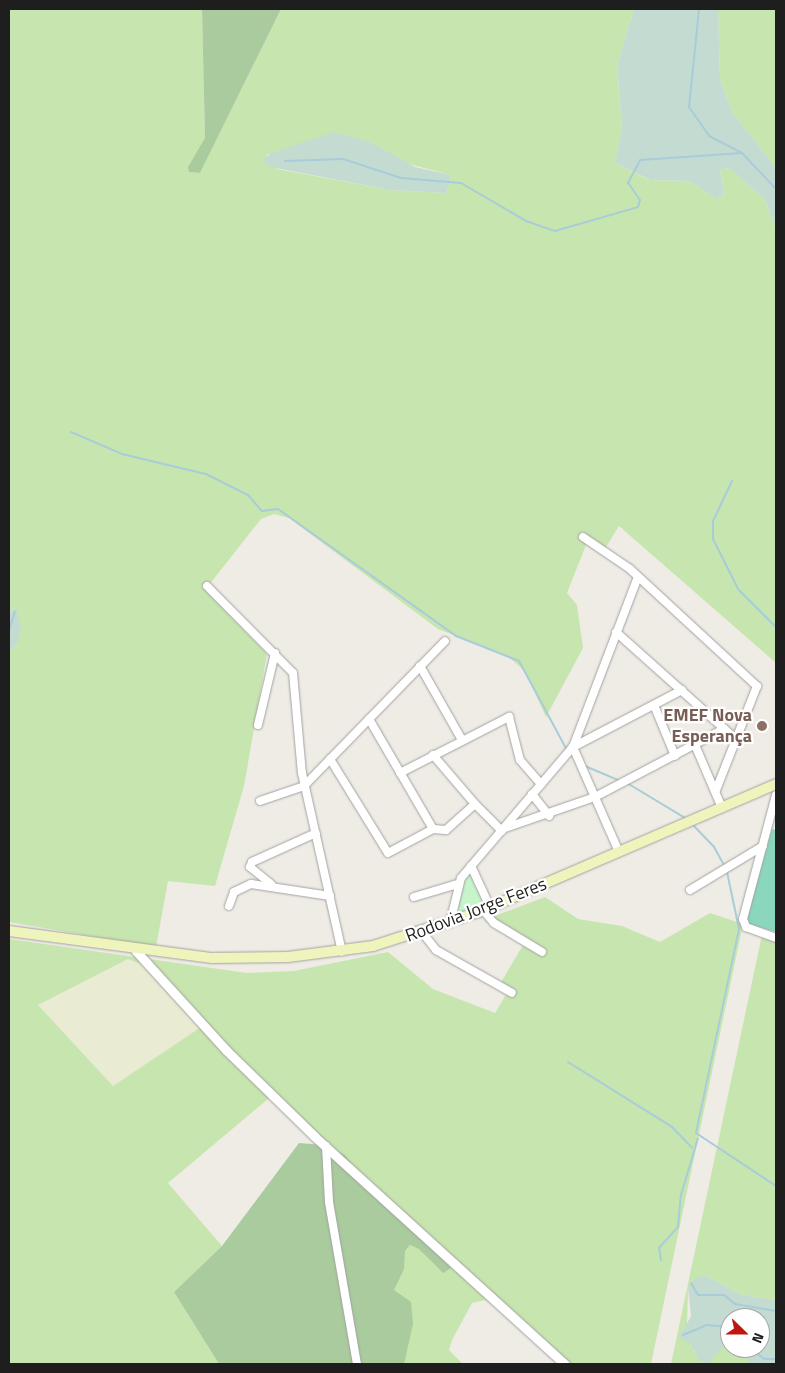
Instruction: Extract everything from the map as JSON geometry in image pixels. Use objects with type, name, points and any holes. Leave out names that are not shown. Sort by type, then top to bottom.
[{"type":"main road","name":"Rodovia Jorge Feres","points":[[9,931],[136,950],[231,958],[342,952],[450,923],[487,909],[722,808],[774,790]]},
{"type":"street","points":[[583,538],[638,577],[755,684],[737,740],[716,790]]},
{"type":"street","points":[[450,923],[458,884],[471,866],[573,747],[638,577]]},
{"type":"street","points":[[208,586],[275,653],[295,677],[304,786],[342,952]]},
{"type":"street","points":[[616,632],[737,740]]},
{"type":"street","points":[[260,801],[304,786],[445,641]]},
{"type":"street","points":[[258,725],[275,653]]},
{"type":"street","points":[[420,666],[462,740]]},
{"type":"street","points":[[573,747],[682,690]]},
{"type":"street","points":[[654,705],[675,756]]},
{"type":"street","points":[[400,773],[509,717],[520,760],[541,784]]},
{"type":"street","points":[[369,718],[433,829]]},
{"type":"street","points":[[503,830],[549,816],[595,797],[724,729]]},
{"type":"street","points":[[695,745],[716,790],[722,808]]},
{"type":"street","points":[[573,747],[619,852]]},
{"type":"street","points":[[434,755],[475,804],[503,830]]},
{"type":"street","points":[[330,759],[387,852],[395,852],[433,829],[446,830],[475,804]]},
{"type":"street","points":[[774,790],[743,922],[776,938]]},
{"type":"street","points":[[532,794],[549,816]]},
{"type":"street","points":[[271,884],[250,863],[316,833]]},
{"type":"street","points":[[690,890],[762,846]]},
{"type":"street","points":[[471,866],[494,923],[542,952]]},
{"type":"street","points":[[230,906],[234,892],[244,886],[271,884],[330,896]]},
{"type":"street","points":[[414,897],[458,884]]},
{"type":"street","points":[[422,932],[436,950],[512,993]]},
{"type":"street","points":[[136,950],[226,1050],[326,1146],[565,1364]]},
{"type":"street","points":[[326,1146],[332,1220],[357,1364]]},
{"type":"green space","points":[[9,9],[202,9],[205,138],[189,172],[200,173],[281,9],[634,9],[617,65],[622,130],[615,163],[649,180],[690,181],[716,199],[724,194],[720,170],[729,168],[765,200],[776,228],[776,663],[619,526],[603,552],[586,545],[567,593],[577,605],[583,648],[546,717],[525,671],[506,655],[438,629],[289,518],[274,514],[261,519],[205,590],[267,654],[244,786],[215,886],[168,881],[156,947],[9,922],[9,652],[18,643],[16,608],[9,613]],"holes":[[[370,142],[397,161],[451,175],[447,193],[390,190],[277,169],[266,155],[301,144]]]},
{"type":"green space","points":[[202,9],[281,9],[200,173],[189,172],[188,167],[205,138]]},
{"type":"green space","points":[[634,9],[718,9],[720,79],[732,112],[776,168],[776,228],[765,200],[729,168],[720,170],[724,194],[716,199],[690,181],[650,180],[615,163],[622,129],[617,65]]},
{"type":"green space","points":[[718,9],[776,9],[776,168],[732,112],[720,79]]},
{"type":"green space","points":[[334,132],[370,142],[415,167],[451,175],[447,193],[390,190],[270,167],[262,160],[271,153]]},
{"type":"green space","points":[[16,608],[21,626],[18,643],[9,652],[9,613]]},
{"type":"green space","points":[[772,829],[776,830],[776,932],[745,923]]},
{"type":"green space","points":[[471,870],[486,906],[453,920],[463,879]]},
{"type":"green space","points":[[545,897],[578,919],[622,926],[660,942],[710,913],[743,924],[651,1364],[562,1364],[508,1311],[485,1300],[472,1303],[452,1340],[449,1350],[463,1364],[404,1364],[394,1291],[405,1251],[410,1245],[420,1249],[443,1273],[338,1152],[274,1094],[168,1183],[222,1246],[174,1292],[219,1364],[9,1364],[9,939],[247,973],[294,971],[388,952],[433,989],[495,1013],[507,993],[500,984],[523,945],[484,920]],"holes":[[[128,959],[153,969],[201,1027],[113,1086],[38,1005]]]},
{"type":"green space","points":[[763,930],[776,934],[776,1300],[742,1295],[706,1276],[688,1288],[687,1324],[694,1352],[707,1364],[671,1364]]},
{"type":"green space","points":[[128,959],[153,969],[201,1027],[113,1086],[38,1005]]},
{"type":"green space","points":[[299,1143],[323,1145],[345,1155],[363,1179],[433,1243],[451,1268],[443,1273],[419,1249],[410,1245],[405,1251],[404,1269],[394,1290],[411,1302],[413,1324],[404,1364],[219,1364],[174,1292],[222,1246]]},
{"type":"green space","points":[[706,1276],[742,1295],[776,1300],[776,1364],[750,1364],[745,1358],[770,1358],[770,1308],[720,1308],[720,1350],[708,1364],[699,1360],[690,1343],[679,1338],[691,1316],[688,1288],[696,1277]]},
{"type":"green space","points":[[720,1349],[720,1358],[747,1358],[750,1364],[707,1364]]},
{"type":"waterway","points":[[699,9],[689,107],[709,136],[742,153],[776,189]]},
{"type":"waterway","points":[[285,161],[343,159],[401,178],[461,183],[526,221],[555,231],[638,207],[640,200],[628,183],[640,160],[742,153]]},
{"type":"waterway","points":[[71,432],[122,454],[206,474],[248,495],[262,511],[278,509],[456,636],[519,661],[567,750]]},
{"type":"waterway","points":[[732,481],[713,521],[713,539],[738,589],[776,627]]},
{"type":"waterway","points":[[9,630],[15,612]]},
{"type":"waterway","points":[[585,766],[620,781]]},
{"type":"waterway","points":[[627,783],[687,819]]},
{"type":"waterway","points":[[692,824],[714,847],[725,867]]},
{"type":"waterway","points":[[727,872],[739,929],[696,1133],[776,1186]]},
{"type":"waterway","points":[[568,1062],[672,1127],[692,1148]]},
{"type":"waterway","points":[[661,1260],[659,1248],[678,1227],[681,1195],[698,1138]]},
{"type":"waterway","points":[[691,1283],[698,1295],[724,1295],[735,1304],[776,1311]]},
{"type":"waterway","points":[[683,1335],[706,1325],[720,1326]]},
{"type":"waterway","points":[[763,1358],[776,1359]]},
{"type":"place","name":"EMEF Nova Esperança","points":[[762,726]]}]
